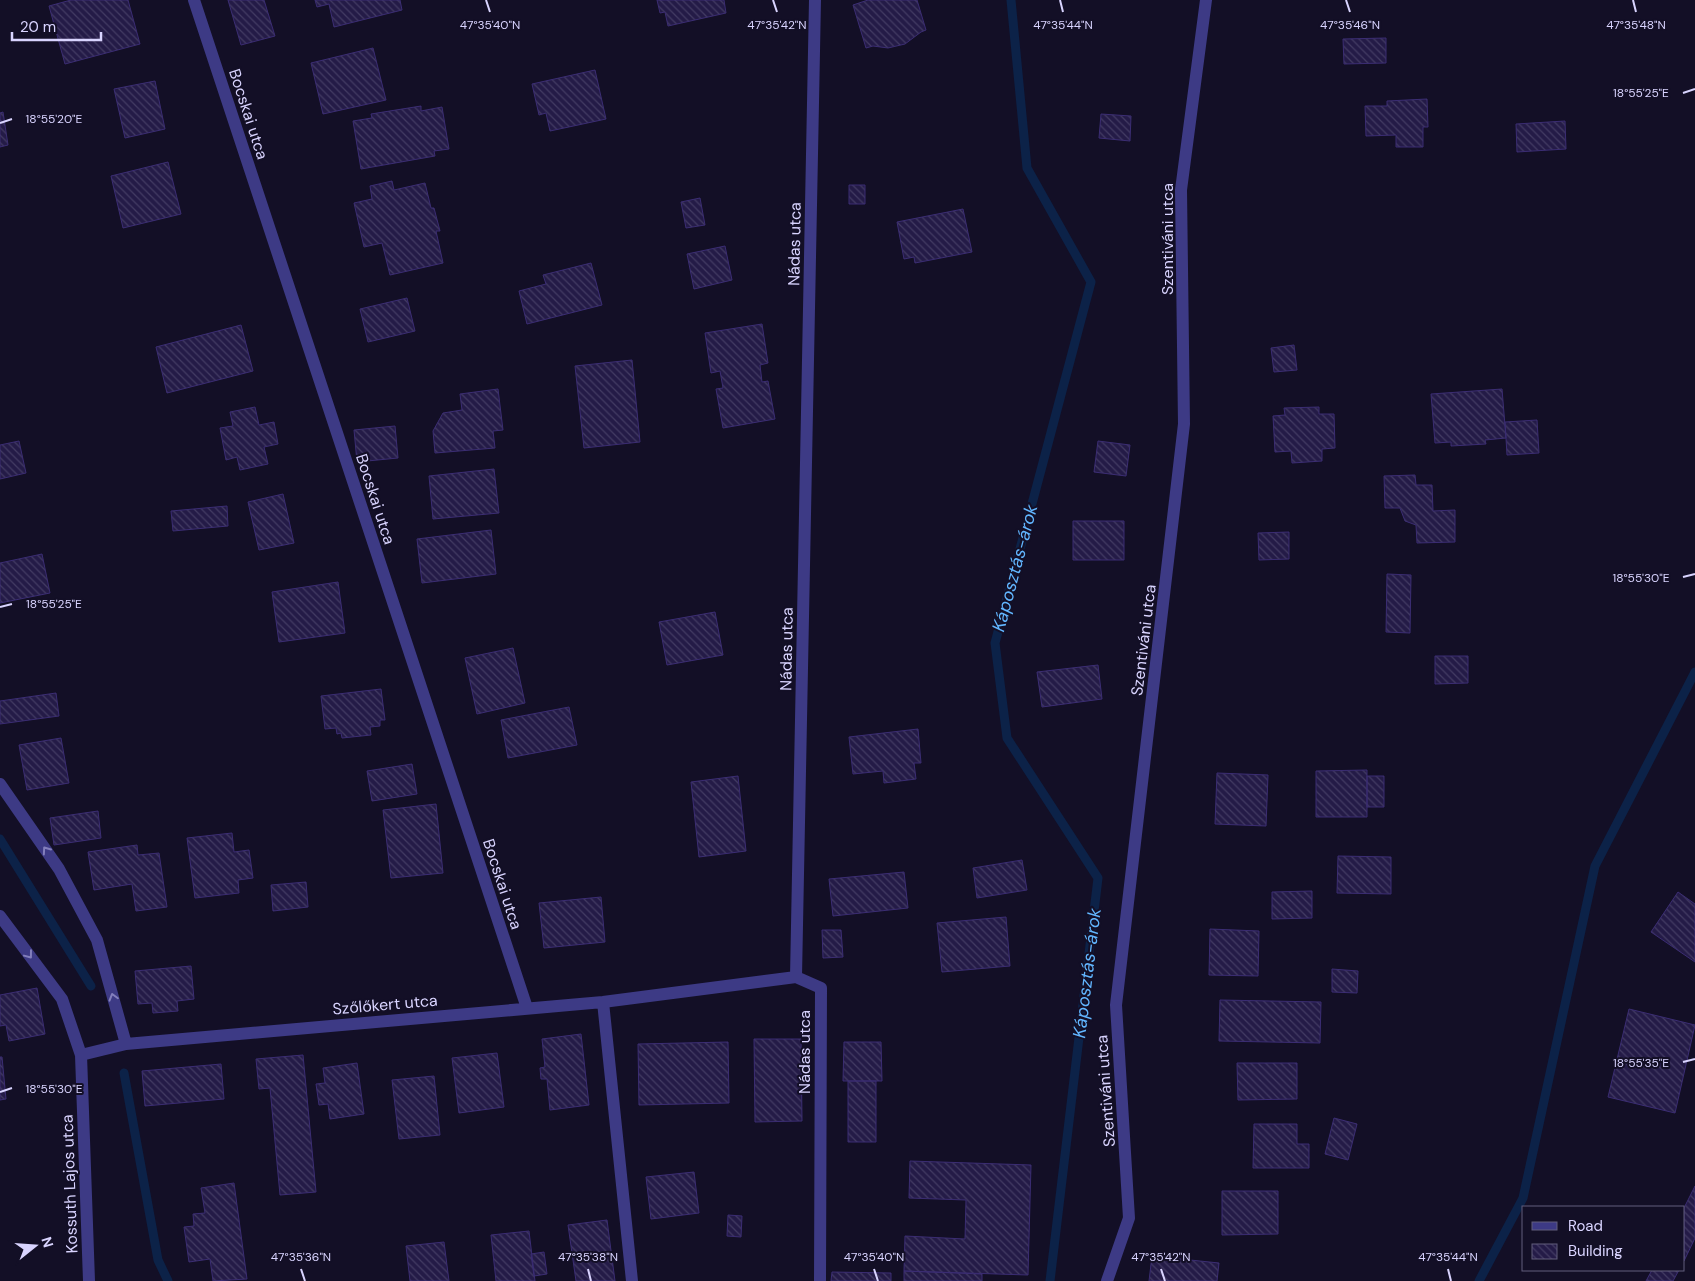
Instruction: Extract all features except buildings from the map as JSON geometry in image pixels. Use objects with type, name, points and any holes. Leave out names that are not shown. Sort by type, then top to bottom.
[{"type":"street","name":"Bocskai utca","points":[[194,0],[527,1008]]},
{"type":"street","name":"Nádas utca","points":[[815,0],[796,977],[821,988],[820,1281]]},
{"type":"street","name":"Szentiváni utca","points":[[1108,1281],[1129,1218],[1116,1005],[1184,424],[1181,190],[1206,0]]},
{"type":"street","points":[[0,784],[59,869],[97,940],[126,1044],[81,1055]]},
{"type":"street","name":"Kossuth Lajos utca","points":[[0,916],[62,999],[81,1055],[90,1281]]},
{"type":"street","name":"Szőlőkert utca","points":[[126,1044],[603,1002],[796,977]]},
{"type":"street","points":[[603,1002],[632,1281]]},
{"type":"waterway","name":"Káposztás-árok","points":[[1011,0],[1027,168],[1091,282],[995,643],[1007,738],[1098,878],[1050,1281]]},
{"type":"waterway","points":[[1479,1281],[1523,1198],[1595,866],[1695,672]]},
{"type":"waterway","points":[[0,839],[91,986]]},
{"type":"waterway","points":[[124,1073],[158,1260],[168,1281]]}]
